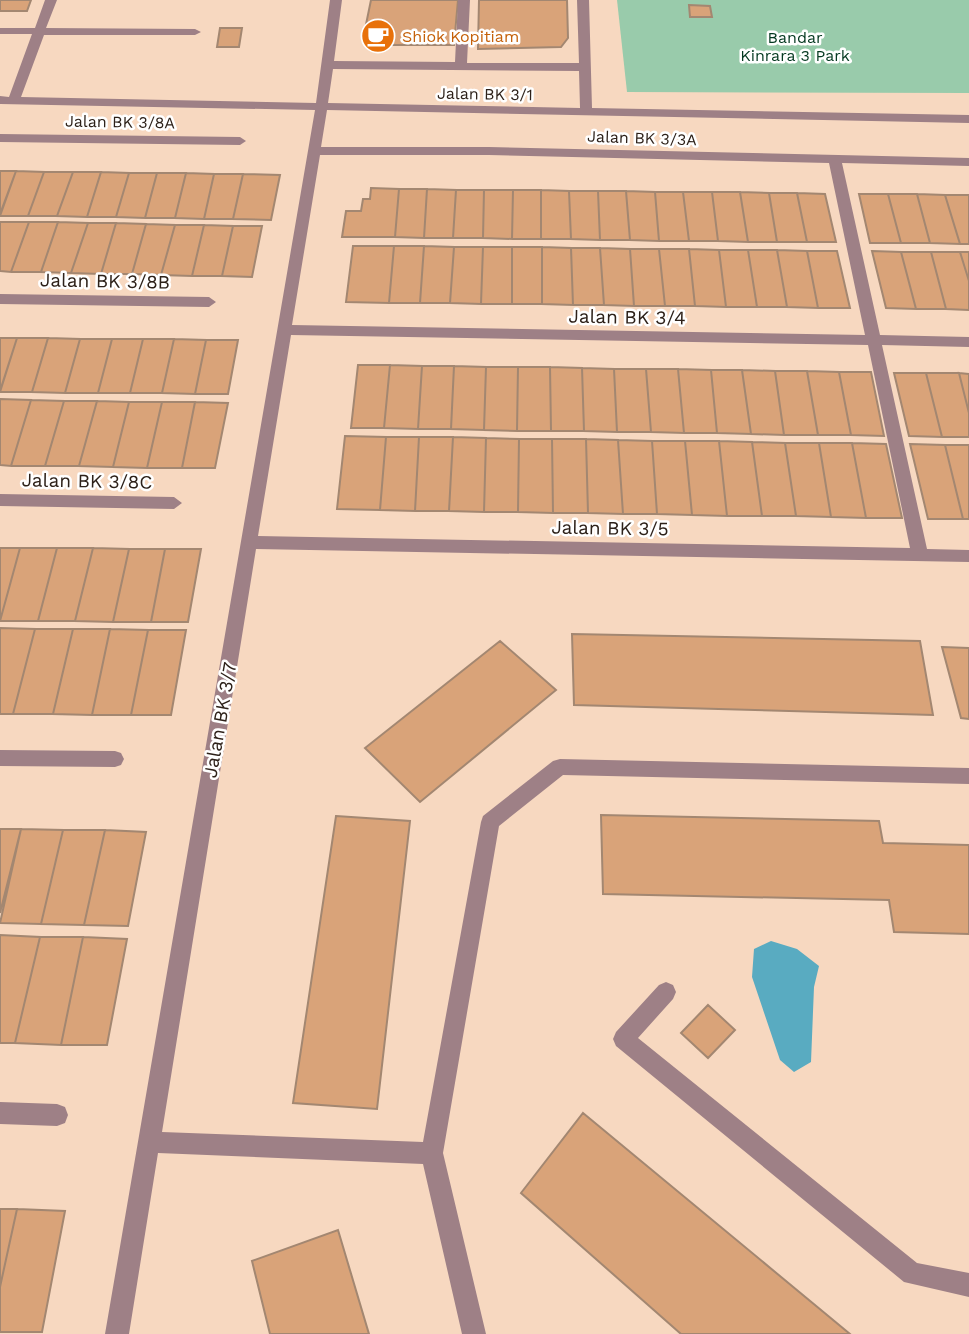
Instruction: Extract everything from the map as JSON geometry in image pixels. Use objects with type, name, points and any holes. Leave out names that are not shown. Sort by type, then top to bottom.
[{"type":"street","points":[[7,100],[51,0]]},
{"type":"street","name":"Jalan BK 3/7","points":[[117,1334],[285,330],[337,0]]},
{"type":"street","points":[[461,66],[464,0]]},
{"type":"street","points":[[583,0],[586,112]]},
{"type":"street","points":[[0,31],[195,32]]},
{"type":"street","points":[[327,65],[585,67]]},
{"type":"street","name":"Jalan BK 3/1","points":[[7,100],[969,120]]},
{"type":"street","name":"Jalan BK 3/8A","points":[[0,138],[240,141]]},
{"type":"street","name":"Jalan BK 3/3A","points":[[314,151],[489,151],[969,162]]},
{"type":"street","points":[[835,160],[920,555]]},
{"type":"street","name":"Jalan BK 3/8B","points":[[0,299],[209,302]]},
{"type":"street","name":"Jalan BK 3/4","points":[[285,330],[969,342]]},
{"type":"street","name":"Jalan BK 3/8C","points":[[0,500],[174,503]]},
{"type":"street","name":"Jalan BK 3/5","points":[[250,542],[969,556]]},
{"type":"street","points":[[0,758],[115,759]]},
{"type":"street","points":[[474,1334],[432,1153],[490,822],[560,767],[969,776]]},
{"type":"street","points":[[666,992],[623,1038],[912,1274],[969,1285]]},
{"type":"street","points":[[0,1114],[57,1115]]},
{"type":"street","points":[[149,1142],[432,1153]]},
{"type":"green space","name":"Bandar Kinrara 3 Park","points":[[617,0],[969,0],[969,93],[627,92]]},
{"type":"water","points":[[771,941],[797,949],[819,966],[814,987],[811,1062],[794,1072],[780,1060],[752,977],[754,949]]},
{"type":"building","points":[[0,0],[31,0],[27,11],[0,11]]},
{"type":"building","points":[[371,0],[458,0],[454,45],[382,45],[363,39]]},
{"type":"building","points":[[479,0],[567,0],[568,38],[561,47],[478,49]]},
{"type":"building","points":[[689,5],[710,6],[712,17],[690,17]]},
{"type":"building","points":[[220,28],[242,28],[239,47],[217,47]]},
{"type":"building","points":[[0,171],[16,171],[0,214]]},
{"type":"building","points":[[16,171],[44,172],[28,216],[0,216]]},
{"type":"building","points":[[44,172],[73,172],[57,216],[28,216]]},
{"type":"building","points":[[73,172],[101,172],[87,217],[57,216]]},
{"type":"building","points":[[101,172],[129,173],[116,217],[87,217]]},
{"type":"building","points":[[129,173],[157,173],[145,218],[116,217]]},
{"type":"building","points":[[157,173],[186,173],[175,218],[145,218]]},
{"type":"building","points":[[186,173],[214,174],[204,219],[175,218]]},
{"type":"building","points":[[214,174],[243,174],[233,219],[204,219]]},
{"type":"building","points":[[243,174],[280,175],[271,220],[233,219]]},
{"type":"building","points":[[371,188],[399,189],[395,237],[342,237],[346,211],[361,211],[363,199],[370,199]]},
{"type":"building","points":[[399,189],[427,189],[424,238],[395,237]]},
{"type":"building","points":[[427,189],[456,190],[453,238],[424,238]]},
{"type":"building","points":[[456,190],[484,190],[483,238],[453,238]]},
{"type":"building","points":[[484,190],[513,190],[512,239],[483,238]]},
{"type":"building","points":[[513,190],[541,190],[541,239],[512,239]]},
{"type":"building","points":[[541,190],[569,191],[571,239],[541,239]]},
{"type":"building","points":[[569,191],[598,191],[600,240],[571,239]]},
{"type":"building","points":[[598,191],[626,191],[630,240],[600,240]]},
{"type":"building","points":[[626,191],[655,192],[659,241],[630,240]]},
{"type":"building","points":[[655,192],[683,192],[689,241],[659,241]]},
{"type":"building","points":[[683,192],[712,192],[718,241],[689,241]]},
{"type":"building","points":[[712,192],[740,192],[748,242],[718,241]]},
{"type":"building","points":[[740,192],[769,193],[777,242],[748,242]]},
{"type":"building","points":[[769,193],[797,193],[807,242],[777,242]]},
{"type":"building","points":[[797,193],[825,194],[836,242],[807,242]]},
{"type":"building","points":[[859,194],[888,194],[901,243],[870,243]]},
{"type":"building","points":[[888,194],[917,194],[930,243],[901,243]]},
{"type":"building","points":[[917,194],[945,195],[960,244],[930,243]]},
{"type":"building","points":[[945,195],[969,195],[969,244],[960,244]]},
{"type":"building","points":[[0,222],[29,222],[11,272],[0,271]]},
{"type":"building","points":[[29,222],[58,222],[41,272],[11,272]]},
{"type":"building","points":[[58,222],[88,223],[71,273],[41,272]]},
{"type":"building","points":[[88,223],[116,223],[101,274],[71,273]]},
{"type":"building","points":[[116,223],[146,224],[132,274],[101,274]]},
{"type":"building","points":[[146,224],[175,225],[161,275],[132,274]]},
{"type":"building","points":[[175,225],[204,225],[192,276],[161,275]]},
{"type":"building","points":[[204,225],[233,226],[222,276],[192,276]]},
{"type":"building","points":[[233,226],[262,226],[252,277],[222,276]]},
{"type":"building","points":[[353,246],[394,246],[389,303],[346,302]]},
{"type":"building","points":[[394,246],[424,246],[420,303],[389,303]]},
{"type":"building","points":[[424,246],[454,247],[450,303],[420,303]]},
{"type":"building","points":[[454,247],[483,247],[481,304],[450,303]]},
{"type":"building","points":[[483,247],[512,247],[512,304],[481,304]]},
{"type":"building","points":[[512,247],[542,247],[542,304],[512,304]]},
{"type":"building","points":[[542,247],[571,248],[573,305],[542,304]]},
{"type":"building","points":[[571,248],[600,248],[604,305],[573,305]]},
{"type":"building","points":[[600,248],[630,249],[634,306],[604,305]]},
{"type":"building","points":[[630,249],[659,249],[665,306],[634,306]]},
{"type":"building","points":[[659,249],[689,249],[695,306],[665,306]]},
{"type":"building","points":[[689,249],[719,250],[726,307],[695,306]]},
{"type":"building","points":[[719,250],[748,250],[757,307],[726,307]]},
{"type":"building","points":[[748,250],[777,250],[787,307],[757,307]]},
{"type":"building","points":[[777,250],[807,251],[818,308],[787,307]]},
{"type":"building","points":[[807,251],[837,251],[850,308],[818,308]]},
{"type":"building","points":[[872,251],[901,252],[916,309],[886,308]]},
{"type":"building","points":[[901,252],[931,252],[946,309],[916,309]]},
{"type":"building","points":[[931,252],[960,252],[969,281],[969,310],[946,309]]},
{"type":"building","points":[[960,252],[969,252],[969,281]]},
{"type":"building","points":[[0,338],[17,338],[0,391]]},
{"type":"building","points":[[17,338],[48,338],[32,392],[0,392]]},
{"type":"building","points":[[48,338],[80,339],[65,393],[32,392]]},
{"type":"building","points":[[80,339],[112,339],[98,393],[65,393]]},
{"type":"building","points":[[112,339],[143,339],[130,393],[98,393]]},
{"type":"building","points":[[143,339],[174,339],[162,393],[130,393]]},
{"type":"building","points":[[174,339],[206,340],[195,394],[162,393]]},
{"type":"building","points":[[206,340],[238,340],[228,394],[195,394]]},
{"type":"building","points":[[358,365],[390,365],[384,428],[351,428]]},
{"type":"building","points":[[390,365],[422,366],[418,429],[384,428]]},
{"type":"building","points":[[422,366],[454,366],[451,429],[418,429]]},
{"type":"building","points":[[454,366],[486,367],[484,430],[451,429]]},
{"type":"building","points":[[486,367],[518,367],[517,431],[484,430]]},
{"type":"building","points":[[518,367],[550,367],[551,431],[517,431]]},
{"type":"building","points":[[550,367],[582,368],[584,431],[551,431]]},
{"type":"building","points":[[582,368],[614,369],[617,432],[584,431]]},
{"type":"building","points":[[614,369],[646,369],[651,432],[617,432]]},
{"type":"building","points":[[646,369],[678,369],[684,433],[651,432]]},
{"type":"building","points":[[678,369],[711,370],[717,433],[684,433]]},
{"type":"building","points":[[711,370],[742,370],[751,434],[717,433]]},
{"type":"building","points":[[742,370],[775,371],[784,435],[751,434]]},
{"type":"building","points":[[775,371],[807,371],[818,435],[784,435]]},
{"type":"building","points":[[807,371],[839,372],[851,435],[818,435]]},
{"type":"building","points":[[839,372],[871,372],[884,436],[851,435]]},
{"type":"building","points":[[894,373],[926,373],[942,437],[909,436]]},
{"type":"building","points":[[926,373],[959,373],[969,413],[969,437],[942,437]]},
{"type":"building","points":[[959,373],[969,374],[969,413]]},
{"type":"building","points":[[0,399],[31,400],[11,466],[0,465]]},
{"type":"building","points":[[31,400],[64,401],[45,466],[11,466]]},
{"type":"building","points":[[64,401],[97,401],[79,466],[45,466]]},
{"type":"building","points":[[97,401],[129,402],[113,467],[79,466]]},
{"type":"building","points":[[129,402],[162,402],[147,468],[113,467]]},
{"type":"building","points":[[162,402],[195,402],[182,468],[147,468]]},
{"type":"building","points":[[195,402],[228,403],[215,468],[182,468]]},
{"type":"building","points":[[345,436],[386,437],[380,510],[337,509]]},
{"type":"building","points":[[386,437],[419,437],[415,511],[380,510]]},
{"type":"building","points":[[419,437],[453,437],[449,511],[415,511]]},
{"type":"building","points":[[453,437],[486,438],[484,512],[449,511]]},
{"type":"building","points":[[486,438],[519,439],[518,512],[484,512]]},
{"type":"building","points":[[519,439],[552,439],[553,513],[518,512]]},
{"type":"building","points":[[552,439],[586,439],[588,513],[553,513]]},
{"type":"building","points":[[586,439],[618,440],[623,514],[588,513]]},
{"type":"building","points":[[618,440],[652,441],[657,514],[623,514]]},
{"type":"building","points":[[652,441],[685,441],[692,515],[657,514]]},
{"type":"building","points":[[685,441],[719,441],[727,516],[692,515]]},
{"type":"building","points":[[719,441],[752,442],[762,516],[727,516]]},
{"type":"building","points":[[752,442],[785,443],[796,516],[762,516]]},
{"type":"building","points":[[785,443],[819,443],[831,517],[796,516]]},
{"type":"building","points":[[819,443],[852,443],[866,518],[831,517]]},
{"type":"building","points":[[852,443],[886,444],[902,518],[866,518]]},
{"type":"building","points":[[910,444],[945,445],[963,519],[928,519]]},
{"type":"building","points":[[945,445],[969,445],[969,519],[963,519]]},
{"type":"building","points":[[0,548],[20,548],[0,621]]},
{"type":"building","points":[[20,548],[57,548],[38,621],[0,621]]},
{"type":"building","points":[[57,548],[93,548],[75,621],[38,621]]},
{"type":"building","points":[[93,548],[129,549],[113,622],[75,621]]},
{"type":"building","points":[[129,549],[165,549],[151,622],[113,622]]},
{"type":"building","points":[[165,549],[201,549],[188,622],[151,622]]},
{"type":"building","points":[[0,628],[35,629],[13,714],[0,714]]},
{"type":"building","points":[[35,629],[73,629],[53,714],[13,714]]},
{"type":"building","points":[[73,629],[110,629],[92,715],[53,714]]},
{"type":"building","points":[[110,629],[148,630],[131,715],[92,715]]},
{"type":"building","points":[[148,630],[186,630],[171,715],[131,715]]},
{"type":"building","points":[[572,634],[920,641],[933,715],[574,705]]},
{"type":"building","points":[[500,641],[556,690],[420,802],[365,748]]},
{"type":"building","points":[[942,647],[969,648],[969,719],[961,718]]},
{"type":"building","points":[[601,815],[879,821],[883,843],[969,845],[969,934],[894,932],[889,900],[603,894]]},
{"type":"building","points":[[336,816],[410,821],[377,1109],[293,1103]]},
{"type":"building","points":[[0,829],[21,829],[0,913]]},
{"type":"building","points":[[21,829],[63,830],[41,924],[0,923]]},
{"type":"building","points":[[63,830],[105,830],[84,925],[41,924]]},
{"type":"building","points":[[105,830],[146,832],[128,926],[84,925]]},
{"type":"building","points":[[0,935],[40,937],[15,1043],[0,1043]]},
{"type":"building","points":[[40,937],[83,937],[61,1045],[15,1043]]},
{"type":"building","points":[[83,937],[127,939],[107,1045],[61,1045]]},
{"type":"building","points":[[708,1005],[735,1030],[708,1058],[681,1033]]},
{"type":"building","points":[[583,1113],[850,1334],[681,1334],[521,1193]]},
{"type":"building","points":[[0,1209],[17,1209],[0,1287]]},
{"type":"building","points":[[17,1209],[65,1211],[42,1332],[0,1332],[0,1287]]},
{"type":"building","points":[[338,1230],[369,1334],[270,1334],[252,1261]]},
{"type":"place","name":"Shiok Kopitiam","points":[[378,36]]}]
